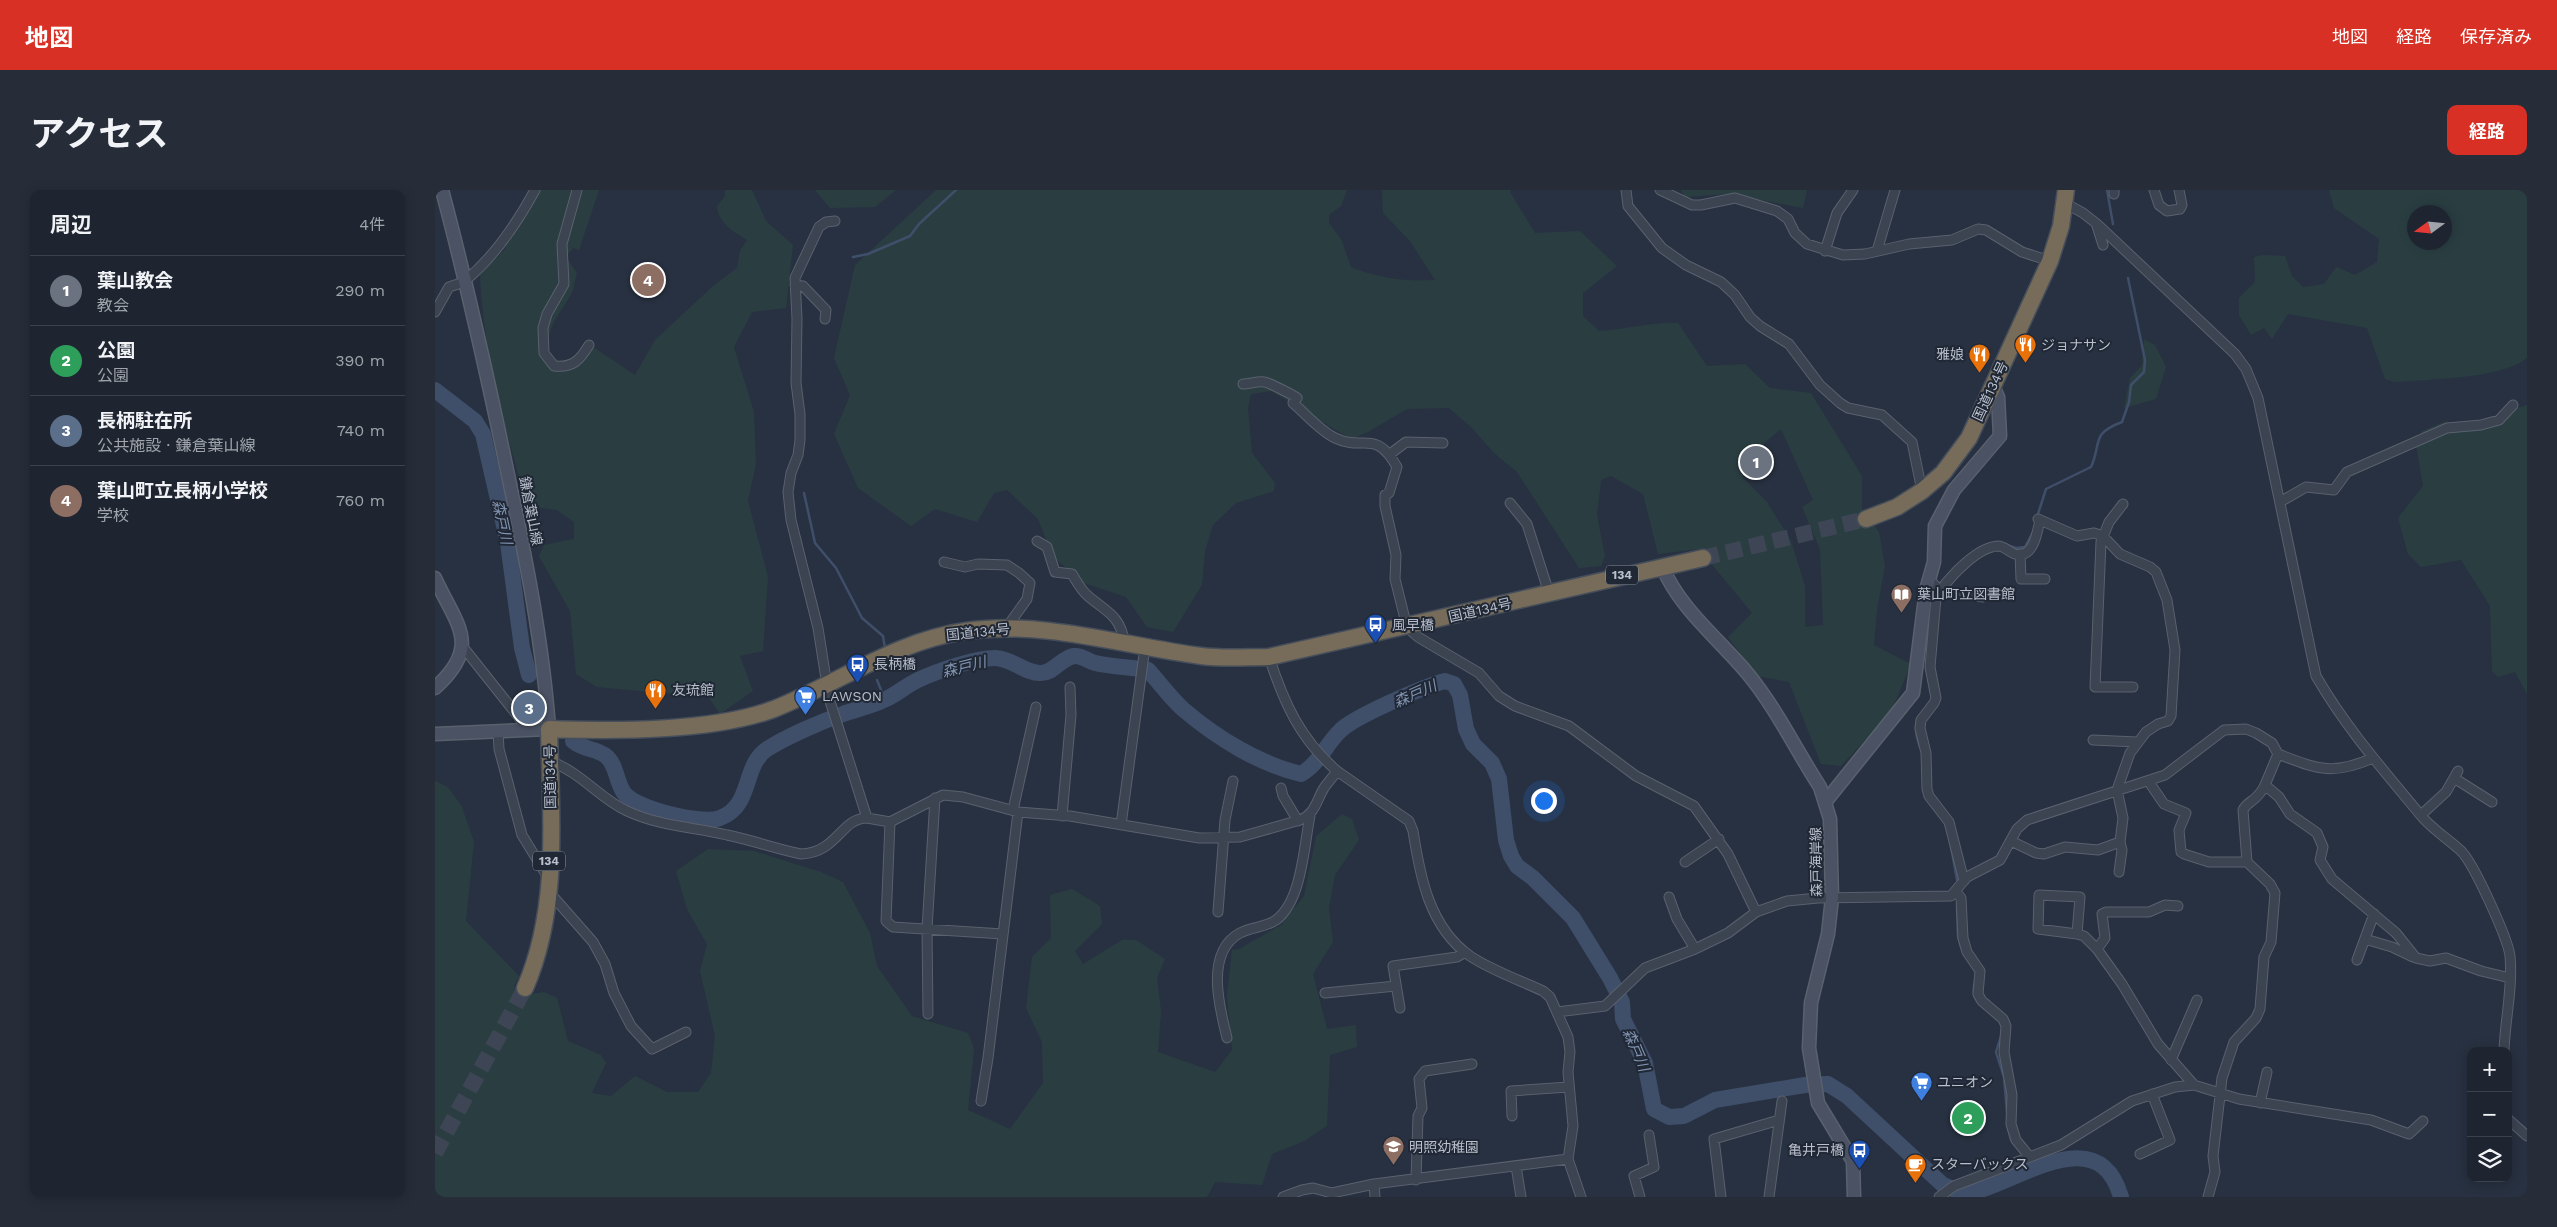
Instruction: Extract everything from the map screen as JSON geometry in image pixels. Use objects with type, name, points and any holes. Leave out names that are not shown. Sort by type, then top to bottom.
[{"type":"highway","name":"国道134号","points":[[1866,519],[1897,507],[1922,491],[1943,474],[1957,456],[1993,386],[2050,261],[2061,226],[2065,197]]},
{"type":"highway","name":"国道134号","points":[[525,988],[542,940],[549,885],[549,729],[593,730],[723,722],[773,709],[827,686],[914,644],[965,631],[1007,627],[1218,658],[1269,658],[1703,558]]},
{"type":"main road","name":"鎌倉葉山線","points":[[442,190],[519,527],[543,660],[549,729]]},
{"type":"main road","points":[[1826,801],[1913,693],[1927,590],[1935,586],[1938,520],[1954,490],[2000,436],[1998,397],[1993,386]]},
{"type":"main road","name":"森戸海岸線","points":[[1662,566],[1670,584],[1758,688],[1820,787],[1826,801],[1830,819],[1832,898],[1828,934],[1811,1003],[1809,1048],[1815,1094],[1821,1109],[1853,1160],[1854,1197]]},
{"type":"main road","points":[[435,578],[459,626],[463,648],[451,673],[435,688]]},
{"type":"main road","points":[[435,734],[549,729]]},
{"type":"street","points":[[435,312],[449,287],[462,282],[485,264],[501,244],[535,190]]},
{"type":"street","points":[[577,190],[562,244],[564,284],[544,321],[544,353],[554,366],[571,366],[582,356],[589,345]]},
{"type":"street","points":[[1626,190],[1628,206],[1662,248],[1686,265],[1721,282],[1735,295],[1750,317],[1760,326],[1789,344],[1820,385],[1840,403],[1848,408],[1882,415],[1912,442],[1922,491]]},
{"type":"street","points":[[1660,190],[1692,205],[1701,205],[1724,198],[1735,198],[1777,211],[1788,219],[1795,233],[1807,244],[1843,255],[1877,251],[1909,244],[1952,240],[1978,229],[1986,230],[2022,252],[2050,261]]},
{"type":"street","points":[[1825,251],[1837,213],[1853,190]]},
{"type":"street","points":[[1877,251],[1895,190]]},
{"type":"street","points":[[2154,190],[2159,205],[2167,212],[2180,209],[2182,204],[2179,190]]},
{"type":"street","points":[[2065,197],[2097,224],[2235,354],[2246,369],[2258,398],[2316,676],[2336,710],[2421,816],[2443,838],[2462,851],[2485,893],[2510,954],[2510,978],[2503,1047]]},
{"type":"street","points":[[835,221],[826,222],[819,227],[798,270],[795,285],[797,319],[795,383],[800,414],[800,440],[788,492],[791,520],[818,628],[827,686],[867,818]]},
{"type":"street","points":[[2097,224],[2103,245]]},
{"type":"street","points":[[795,285],[803,286],[826,310],[825,319]]},
{"type":"street","points":[[1243,384],[1265,381],[1279,390],[1292,393],[1297,398],[1293,403],[1335,438],[1381,445],[1390,454],[1397,467],[1389,493],[1385,495],[1385,506],[1393,534],[1396,555],[1395,580],[1407,627],[1418,637],[1479,673],[1499,696],[1515,706],[1569,726],[1636,776],[1694,806],[1728,854],[1756,912]]},
{"type":"street","points":[[2280,502],[2306,487],[2334,490],[2347,472],[2447,428],[2481,425],[2499,420],[2513,406]]},
{"type":"street","points":[[1390,454],[1406,442],[1443,443]]},
{"type":"street","points":[[1510,503],[1527,524],[1549,593]]},
{"type":"street","points":[[2123,504],[2109,522],[2101,542],[2095,686],[2133,687]]},
{"type":"street","points":[[1935,586],[1947,580],[1968,560],[1991,548],[2001,546],[2020,554],[2029,550],[2033,545],[2039,520],[2077,536],[2093,533],[2103,536],[2120,554],[2149,566],[2156,572],[2163,586],[2175,650],[2171,716],[2168,721],[2152,727],[2137,742],[2117,790],[2123,818],[2119,872]]},
{"type":"street","points":[[1037,540],[1047,547],[1055,572],[1072,574],[1088,596],[1112,613],[1123,634],[1125,644]]},
{"type":"street","points":[[2020,554],[2021,579],[2045,579]]},
{"type":"street","points":[[944,562],[965,567],[978,564],[1007,565],[1019,572],[1030,583],[1027,599],[1007,627]]},
{"type":"street","points":[[1935,586],[1983,597]]},
{"type":"street","points":[[1935,586],[1936,598],[1930,667],[1936,698],[1921,720],[1920,728],[1926,753],[1927,789],[1929,796],[1949,822],[1964,881]]},
{"type":"street","points":[[1121,825],[1145,647]]},
{"type":"street","points":[[463,648],[529,730]]},
{"type":"street","points":[[1269,658],[1289,709],[1315,752],[1337,771],[1409,821],[1413,830],[1425,894],[1453,941],[1465,952],[1543,991],[1550,997],[1568,1037],[1570,1052],[1569,1087],[1573,1126],[1567,1159],[1581,1197]]},
{"type":"street","points":[[1062,816],[1071,715],[1070,687]]},
{"type":"street","points":[[981,1101],[1003,934],[1015,811],[1036,707]]},
{"type":"street","points":[[1557,1012],[1597,1008],[1608,1003],[1645,968],[1695,950],[1728,933],[1756,912],[1787,901],[1832,898],[1948,897],[1957,892],[1964,881],[1972,874],[2000,860],[2017,829],[2027,820],[2117,790],[2149,782],[2165,775],[2224,730],[2246,729],[2256,732],[2272,743],[2278,754],[2320,770],[2352,767],[2373,758]]},
{"type":"street","points":[[498,732],[499,750],[522,835],[549,885],[593,942],[605,964],[614,993],[631,1026],[652,1049],[686,1032]]},
{"type":"street","points":[[2093,740],[2137,742]]},
{"type":"street","points":[[2247,862],[2243,810],[2245,805],[2260,795],[2278,754]]},
{"type":"street","points":[[550,761],[586,780],[625,810],[644,818],[678,828],[727,835],[801,854],[814,854],[823,850],[856,820],[867,818],[890,822],[935,798],[943,796],[963,797],[1015,811],[1121,825],[1190,838],[1224,838],[1255,834],[1310,816]]},
{"type":"street","points":[[1227,1038],[1219,1001],[1221,950],[1228,940],[1242,932],[1276,920],[1287,906],[1303,866],[1310,816],[1324,788],[1337,771]]},
{"type":"street","points":[[2421,816],[2446,792],[2456,775],[2492,802]]},
{"type":"street","points":[[1218,912],[1224,838],[1233,781]]},
{"type":"street","points":[[2149,782],[2164,804],[2186,813],[2179,830],[2181,852],[2209,862],[2247,862],[2271,884],[2275,892],[2271,942],[2264,956],[2260,1009],[2256,1018],[2232,1048],[2222,1078],[2213,1156],[2215,1172],[2208,1197]]},
{"type":"street","points":[[2265,785],[2279,797],[2291,814],[2317,833],[2323,847],[2320,860],[2331,879],[2396,933],[2415,958]]},
{"type":"street","points":[[1281,788],[1283,796],[1298,820]]},
{"type":"street","points":[[928,1014],[927,929],[935,798]]},
{"type":"street","points":[[890,822],[886,921],[893,926],[1003,934]]},
{"type":"street","points":[[1685,862],[1719,839]]},
{"type":"street","points":[[2011,841],[2036,853],[2044,854],[2065,847],[2098,850],[2120,842]]},
{"type":"street","points":[[1957,892],[1961,898],[1964,946],[1979,971],[1978,994],[1982,1001],[2003,1019],[2006,1026],[2004,1052],[2012,1095],[2011,1124],[2025,1158]]},
{"type":"street","points":[[2077,934],[2080,897],[2039,896],[2038,929],[2084,936],[2097,949],[2122,984],[2158,1044],[2194,1085]]},
{"type":"street","points":[[1669,897],[1677,919],[1695,950]]},
{"type":"street","points":[[2097,949],[2105,938],[2103,914],[2106,912],[2149,912],[2165,905],[2178,906]]},
{"type":"street","points":[[2357,960],[2375,914]]},
{"type":"street","points":[[2365,939],[2391,947],[2415,958],[2430,961],[2446,958],[2481,971],[2510,978]]},
{"type":"street","points":[[1400,1008],[1393,966],[1457,957],[1465,952]]},
{"type":"street","points":[[1325,993],[1396,986]]},
{"type":"street","points":[[2171,1060],[2197,1000]]},
{"type":"street","points":[[1416,1180],[1418,1116],[1422,1108],[1419,1079],[1425,1071],[1472,1064]]},
{"type":"street","points":[[2260,1103],[2267,1072]]},
{"type":"street","points":[[1941,1195],[1954,1187],[2061,1144],[2131,1100],[2175,1087],[2194,1085],[2220,1094],[2260,1103],[2363,1119],[2409,1134],[2423,1121]]},
{"type":"street","points":[[1512,1116],[1511,1092],[1569,1087]]},
{"type":"street","points":[[2140,1154],[2170,1140],[2152,1094]]},
{"type":"street","points":[[1769,1197],[1783,1101]]},
{"type":"street","points":[[1721,1197],[1714,1139],[1779,1120]]},
{"type":"street","points":[[2512,1123],[2527,1136]]},
{"type":"street","points":[[1640,1197],[1634,1176],[1654,1167],[1649,1135]]},
{"type":"street","points":[[1283,1197],[1313,1188],[1332,1193],[1374,1184],[1567,1159]]},
{"type":"street","points":[[1516,1166],[1521,1197]]},
{"type":"street","points":[[1374,1184],[1375,1197]]},
{"type":"green space","points":[[528,190],[599,190],[579,250],[573,248],[566,257],[577,273],[574,287],[550,331],[549,347],[551,357],[566,363],[575,358],[587,343],[635,375],[655,340],[713,286],[737,268],[740,251],[747,240],[727,226],[720,217],[717,206],[725,196],[725,190],[752,190],[766,221],[793,245],[786,308],[752,312],[734,347],[754,412],[756,464],[748,501],[768,577],[763,651],[740,656],[753,691],[720,714],[705,692],[672,694],[597,687],[576,674],[570,611],[539,556],[544,545],[574,539],[574,522],[557,510],[527,506],[497,392],[482,304],[480,275],[505,249]]},
{"type":"green space","points":[[815,190],[896,190],[875,207],[830,208]]},
{"type":"green space","points":[[936,190],[1347,190],[1341,206],[1329,215],[1329,223],[1341,239],[1351,267],[1371,274],[1392,278],[1435,280],[1410,241],[1383,213],[1382,190],[1511,190],[1510,192],[1535,233],[1580,231],[1617,266],[1583,293],[1583,316],[1599,331],[1678,323],[1707,366],[1745,364],[1770,388],[1811,393],[1862,476],[1862,510],[1879,532],[1885,566],[1877,610],[1874,645],[1911,664],[1891,712],[1841,766],[1821,764],[1789,682],[1757,676],[1728,637],[1752,613],[1699,549],[1658,554],[1643,494],[1611,476],[1601,480],[1597,515],[1605,556],[1601,566],[1579,568],[1517,472],[1494,453],[1472,428],[1449,408],[1407,409],[1368,432],[1351,439],[1271,391],[1251,394],[1248,408],[1252,453],[1275,483],[1274,491],[1236,503],[1213,525],[1205,551],[1202,585],[1173,632],[1147,627],[1126,597],[1084,583],[1053,557],[1038,519],[1007,490],[994,493],[977,522],[935,509],[911,526],[858,488],[834,434],[850,395],[834,358],[855,265]],"holes":[[[1781,429],[1813,500],[1802,507],[1820,549],[1823,625],[1805,627],[1805,586],[1791,541],[1767,502],[1743,478],[1744,460]]]},
{"type":"green space","points":[[1681,190],[1807,190],[1803,208],[1728,194],[1685,197]]},
{"type":"green space","points":[[2329,190],[2527,190],[2527,358],[2515,365],[2483,374],[2445,379],[2395,382],[2385,379],[2367,328],[2288,314],[2272,339],[2264,328],[2251,335],[2239,315],[2239,298],[2255,282],[2254,257],[2263,255],[2285,256],[2292,276],[2303,287],[2324,284],[2336,267],[2355,275],[2377,262],[2379,239],[2334,208]]},
{"type":"green space","points":[[2144,339],[2155,345],[2166,367],[2156,399],[2124,408],[2130,378],[2142,365]]},
{"type":"green space","points":[[2527,405],[2527,694],[2515,672],[2498,677],[2492,671],[2490,606],[2461,560],[2421,567],[2408,554],[2398,518],[2423,486],[2416,445],[2422,431],[2444,422],[2487,426],[2517,408]]},
{"type":"green space","points":[[435,781],[448,787],[462,807],[474,842],[466,921],[519,976],[514,986],[531,994],[544,992],[557,998],[568,1041],[601,1055],[606,1063],[592,1093],[611,1096],[635,1076],[667,1092],[698,1092],[711,1073],[715,1036],[700,971],[707,944],[687,909],[676,871],[708,849],[754,851],[821,872],[843,882],[870,933],[877,966],[912,1016],[968,1033],[974,1048],[968,1110],[1010,1129],[1043,1083],[1042,1042],[1026,1008],[1032,957],[1051,938],[1050,895],[1072,889],[1100,906],[1102,924],[1075,951],[1083,964],[1122,940],[1136,940],[1165,959],[1157,978],[1161,1011],[1158,1052],[1215,1072],[1232,1050],[1227,995],[1232,950],[1239,949],[1281,925],[1304,896],[1316,836],[1342,814],[1352,819],[1359,840],[1335,875],[1329,908],[1333,942],[1313,974],[1327,1029],[1356,1025],[1357,1047],[1330,1055],[1327,1126],[1304,1141],[1272,1154],[1262,1185],[1215,1182],[1207,1197],[435,1197]]},
{"type":"waterway","points":[[853,257],[868,254],[910,236],[919,224],[956,190]]},
{"type":"waterway","points":[[2107,190],[2113,224]]},
{"type":"waterway","points":[[2037,517],[2046,489],[2091,467],[2101,435],[2112,426],[2122,422],[2129,402],[2131,385],[2144,372],[2145,360],[2128,278]]},
{"type":"waterway","name":"森戸川","points":[[435,390],[475,421],[483,434],[508,543],[522,648],[529,675]]},
{"type":"waterway","points":[[804,493],[815,543],[836,568],[862,618],[883,636],[885,648]]},
{"type":"waterway","points":[[1997,542],[2016,548],[2025,547],[2034,530]]},
{"type":"waterway","points":[[1932,597],[1934,590],[1946,577]]},
{"type":"waterway","points":[[1927,651],[1928,637]]},
{"type":"waterway","name":"森戸川","points":[[573,741],[606,756],[612,764],[621,789],[631,799],[641,805],[669,814],[711,820],[720,818],[738,805],[754,765],[759,756],[767,749],[814,725],[881,701],[926,676],[977,660],[995,658],[1007,660],[1035,673],[1041,673],[1050,671],[1069,657],[1077,656],[1101,664],[1148,670],[1179,706],[1224,740],[1254,757],[1285,770],[1301,774],[1313,765],[1335,736],[1347,725],[1390,703],[1445,681],[1454,684],[1460,695],[1466,729],[1473,744],[1492,763],[1499,779],[1506,840],[1511,856],[1517,866],[1533,878],[1573,918],[1610,978],[1622,1002],[1623,1019],[1645,1063],[1654,1109],[1669,1117],[1684,1116],[1715,1100],[1805,1085],[1828,1084],[1847,1096],[1943,1185],[1960,1192],[1974,1192],[2036,1168],[2058,1161],[2078,1158],[2096,1162],[2110,1174],[2121,1197]]},
{"type":"waterway","points":[[877,680],[885,700]]},
{"type":"waterway","points":[[1920,747],[1916,724],[1923,711]]},
{"type":"waterway","points":[[1950,841],[1957,880]]},
{"type":"waterway","points":[[1957,906],[1958,937],[1962,950]]},
{"type":"waterway","points":[[1975,981],[1975,996],[1978,1003],[1984,1008]]},
{"type":"waterway","points":[[2001,1036],[1996,1052],[2004,1077],[2007,1113]]},
{"type":"waterway","points":[[2007,1124],[2011,1140],[2036,1169]]},
{"type":"tunnel","points":[[1703,558],[1866,519]]},
{"type":"tunnel","points":[[435,1153],[525,988]]},
{"type":"place","name":"葉山町立長柄小学校","points":[[648,280]]},
{"type":"place","name":"ジョナサン","points":[[2025,364]]},
{"type":"place","name":"雅娘","points":[[1980,373]]},
{"type":"place","name":"葉山教会","points":[[1756,462]]},
{"type":"place","name":"葉山町立図書館","points":[[1901,613]]},
{"type":"place","name":"風早橋","points":[[1376,644]]},
{"type":"place","name":"長柄橋","points":[[858,683]]},
{"type":"place","name":"長柄駐在所","points":[[529,708]]},
{"type":"place","name":"友琉館","points":[[656,709]]},
{"type":"place","name":"LAWSON","points":[[806,715]]},
{"type":"place","name":"ユニオン","points":[[1921,1101]]},
{"type":"place","name":"公園","points":[[1968,1118]]},
{"type":"place","name":"明照幼稚園","points":[[1393,1166]]},
{"type":"place","name":"亀井戸橋","points":[[1860,1169]]},
{"type":"place","name":"スターバックス","points":[[1915,1183]]}]
